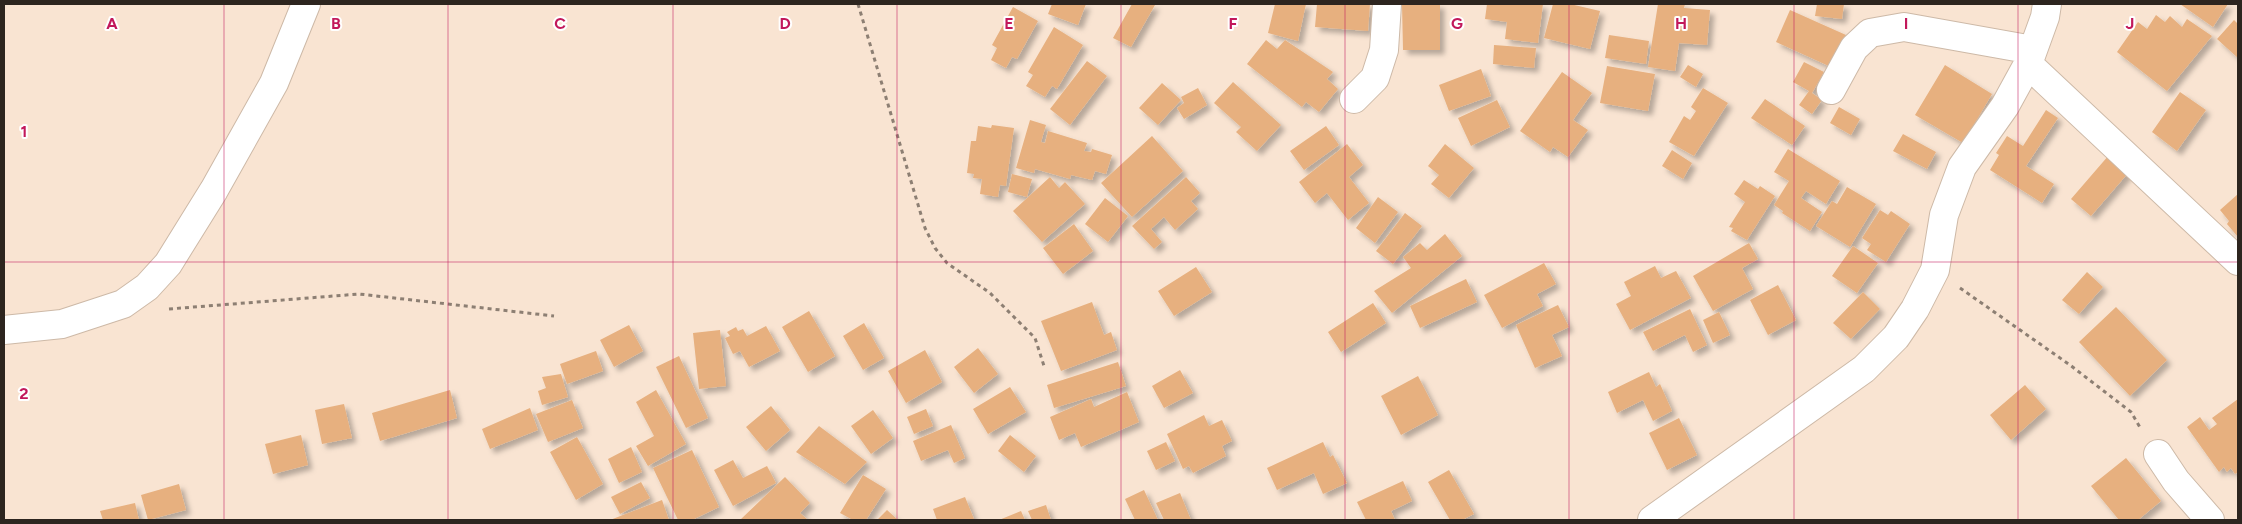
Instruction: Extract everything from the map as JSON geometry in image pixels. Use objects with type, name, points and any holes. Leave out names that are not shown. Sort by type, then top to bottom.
[{"type":"street","points":[[4,330],[62,324],[123,304],[147,287],[168,264],[214,190],[274,83],[306,4]]},
{"type":"street","points":[[1354,99],[1374,78],[1378,68],[1384,50],[1387,4]]},
{"type":"street","points":[[1652,520],[1864,368],[1896,338],[1915,309],[1935,270],[1944,214],[1962,167],[2005,106],[2031,57],[2047,4]]},
{"type":"street","points":[[1831,90],[1854,48],[1870,34],[1904,27],[2031,57],[2238,261]]},
{"type":"street","points":[[2158,454],[2176,481],[2210,520]]},
{"type":"path","points":[[858,4],[925,228],[935,248],[947,263],[990,293],[1035,338],[1045,369]]},
{"type":"path","points":[[1935,270],[2034,342],[2070,365],[2130,412],[2158,454]]},
{"type":"path","points":[[123,304],[174,310],[359,294],[554,316]]},
{"type":"building","points":[[1052,4],[1086,4],[1078,25],[1048,14]]},
{"type":"building","points":[[1132,4],[1155,5],[1131,47],[1113,38]]},
{"type":"building","points":[[1275,4],[1306,4],[1298,41],[1268,33]]},
{"type":"building","points":[[1317,4],[1370,4],[1368,31],[1315,27]]},
{"type":"building","points":[[1402,4],[1440,4],[1440,50],[1403,50]]},
{"type":"building","points":[[1487,4],[1543,4],[1538,43],[1505,39],[1507,22],[1485,19]]},
{"type":"building","points":[[1553,4],[1570,4],[1600,11],[1590,49],[1544,38]]},
{"type":"building","points":[[1658,4],[1685,4],[1684,8],[1710,10],[1707,45],[1679,43],[1675,71],[1648,67]]},
{"type":"building","points":[[1817,4],[1844,4],[1842,19],[1815,16]]},
{"type":"building","points":[[2180,4],[2228,4],[2213,27]]},
{"type":"building","points":[[1013,7],[1038,21],[1017,59],[1012,57],[1006,68],[991,60],[997,48],[992,45]]},
{"type":"building","points":[[1790,10],[1846,35],[1831,67],[1776,42]]},
{"type":"building","points":[[2156,15],[2165,22],[2170,16],[2182,27],[2187,19],[2212,36],[2167,91],[2117,52],[2138,22],[2147,29]]},
{"type":"building","points":[[2234,20],[2238,24],[2238,58],[2217,39]]},
{"type":"building","points":[[1054,27],[1083,45],[1057,89],[1052,86],[1045,97],[1026,86],[1033,75],[1028,72]]},
{"type":"building","points":[[1609,35],[1649,41],[1646,64],[1605,58]]},
{"type":"building","points":[[1266,40],[1277,49],[1285,40],[1333,72],[1327,79],[1338,89],[1319,112],[1306,102],[1302,107],[1247,64]]},
{"type":"building","points":[[1494,45],[1536,48],[1534,68],[1493,64]]},
{"type":"building","points":[[1087,61],[1107,76],[1070,125],[1050,109]]},
{"type":"building","points":[[1804,62],[1824,72],[1812,93],[1822,100],[1812,114],[1799,105],[1809,91],[1793,82]]},
{"type":"building","points":[[1688,65],[1703,74],[1696,87],[1680,77]]},
{"type":"building","points":[[1945,65],[1992,94],[1963,143],[1915,115]]},
{"type":"building","points":[[1607,66],[1655,74],[1648,111],[1600,103]]},
{"type":"building","points":[[1481,69],[1491,96],[1449,111],[1439,85]]},
{"type":"building","points":[[1562,72],[1592,93],[1573,120],[1588,130],[1568,157],[1553,147],[1550,152],[1520,131]]},
{"type":"building","points":[[1233,82],[1281,125],[1257,151],[1236,132],[1241,127],[1214,103]]},
{"type":"building","points":[[1162,83],[1181,100],[1158,125],[1139,108]]},
{"type":"building","points":[[1198,88],[1207,105],[1184,119],[1177,108],[1184,103],[1181,97]]},
{"type":"building","points":[[1703,88],[1728,103],[1694,156],[1669,142],[1684,116],[1690,120],[1696,111],[1691,107]]},
{"type":"building","points":[[2180,92],[2206,110],[2177,151],[2152,132]]},
{"type":"building","points":[[1765,99],[1805,126],[1792,145],[1751,118]]},
{"type":"building","points":[[1497,100],[1510,127],[1471,146],[1458,118]]},
{"type":"building","points":[[1839,107],[1860,119],[1851,135],[1830,123]]},
{"type":"building","points":[[2046,110],[2058,118],[2026,166],[2054,184],[2042,203],[1990,170],[1999,155],[1996,153],[2007,136],[2023,146]]},
{"type":"building","points":[[1030,120],[1046,125],[1041,142],[1045,143],[1048,131],[1087,143],[1084,151],[1091,152],[1092,149],[1112,155],[1106,174],[1095,171],[1092,180],[1071,175],[1070,179],[1035,169],[1034,173],[1016,168]]},
{"type":"building","points":[[992,125],[1014,128],[1006,186],[1000,185],[998,197],[980,194],[982,179],[973,178],[974,174],[967,173],[971,141],[976,141],[978,126],[991,128]]},
{"type":"building","points":[[1326,126],[1339,145],[1304,170],[1290,151]]},
{"type":"building","points":[[1903,134],[1936,152],[1927,169],[1893,151]]},
{"type":"building","points":[[1152,136],[1183,171],[1132,217],[1101,183]]},
{"type":"building","points":[[1347,144],[1363,165],[1349,177],[1369,203],[1348,220],[1327,193],[1315,203],[1299,182]]},
{"type":"building","points":[[1445,144],[1474,168],[1449,198],[1431,184],[1439,175],[1428,166]]},
{"type":"building","points":[[1788,149],[1840,181],[1826,204],[1806,191],[1801,198],[1822,212],[1810,231],[1782,213],[1783,211],[1774,205],[1789,181],[1774,172]]},
{"type":"building","points":[[1672,150],[1692,163],[1683,179],[1662,166]]},
{"type":"building","points":[[2109,155],[2129,172],[2091,216],[2071,199]]},
{"type":"building","points":[[1012,174],[1032,179],[1027,197],[1008,192]]},
{"type":"building","points":[[1050,177],[1059,188],[1065,182],[1085,204],[1042,242],[1013,211]]},
{"type":"building","points":[[1186,177],[1200,193],[1191,201],[1198,209],[1175,230],[1164,217],[1151,229],[1162,242],[1154,249],[1132,226]]},
{"type":"building","points":[[1744,180],[1758,189],[1760,186],[1775,196],[1747,240],[1731,231],[1733,228],[1729,227],[1745,202],[1734,194]]},
{"type":"building","points":[[1847,187],[1876,204],[1850,247],[1816,226],[1832,201],[1837,204]]},
{"type":"building","points":[[2238,194],[2238,237],[2227,224],[2229,221],[2220,210]]},
{"type":"building","points":[[1378,197],[1398,212],[1375,243],[1356,228]]},
{"type":"building","points":[[1105,198],[1128,216],[1108,242],[1085,224]]},
{"type":"building","points":[[1880,210],[1888,215],[1891,211],[1910,224],[1886,262],[1867,250],[1871,244],[1862,238]]},
{"type":"building","points":[[1405,213],[1422,226],[1393,264],[1376,251]]},
{"type":"building","points":[[1074,224],[1093,251],[1063,274],[1043,248]]},
{"type":"building","points":[[1445,234],[1462,256],[1392,313],[1374,291],[1411,268],[1403,257],[1420,243],[1427,250]]},
{"type":"building","points":[[1749,243],[1758,259],[1742,268],[1753,289],[1713,311],[1693,276]]},
{"type":"building","points":[[1853,246],[1878,263],[1857,293],[1832,276]]},
{"type":"building","points":[[1544,263],[1556,284],[1537,294],[1543,306],[1502,328],[1484,295]]},
{"type":"building","points":[[1655,266],[1661,278],[1676,271],[1691,298],[1630,330],[1616,304],[1631,296],[1624,282]]},
{"type":"building","points":[[1196,267],[1212,292],[1174,316],[1158,291]]},
{"type":"building","points":[[2087,272],[2103,287],[2079,314],[2062,300]]},
{"type":"building","points":[[1466,279],[1477,302],[1420,328],[1410,306]]},
{"type":"building","points":[[1778,285],[1796,320],[1768,335],[1750,300]]},
{"type":"building","points":[[1863,292],[1880,309],[1851,339],[1833,323]]},
{"type":"building","points":[[1092,302],[1104,335],[1111,332],[1117,350],[1061,371],[1041,321]]},
{"type":"building","points":[[1373,303],[1386,323],[1341,352],[1328,332]]},
{"type":"building","points":[[1558,305],[1569,327],[1552,335],[1562,356],[1535,368],[1516,325]]},
{"type":"building","points":[[2116,307],[2167,360],[2130,396],[2079,342]]},
{"type":"building","points":[[1690,309],[1707,345],[1693,352],[1685,335],[1653,351],[1643,332]]},
{"type":"building","points":[[809,311],[835,356],[808,372],[782,327]]},
{"type":"building","points":[[1719,312],[1730,335],[1713,343],[1703,320]]},
{"type":"building","points":[[864,323],[884,358],[863,370],[843,336]]},
{"type":"building","points":[[629,325],[643,351],[614,367],[600,340]]},
{"type":"building","points":[[766,326],[780,351],[749,367],[740,351],[733,354],[725,338],[730,336],[727,332],[736,327],[738,331],[743,329],[747,336]]},
{"type":"building","points":[[720,330],[726,386],[699,389],[693,333]]},
{"type":"building","points":[[978,348],[998,374],[974,393],[954,367]]},
{"type":"building","points":[[925,350],[942,382],[906,403],[888,371]]},
{"type":"building","points":[[596,351],[603,371],[567,384],[560,364]]},
{"type":"building","points":[[679,356],[708,418],[686,428],[656,367]]},
{"type":"building","points":[[1118,362],[1126,386],[1054,408],[1047,385]]},
{"type":"building","points":[[1180,370],[1193,393],[1164,408],[1152,386]]},
{"type":"building","points":[[1649,372],[1656,387],[1660,384],[1672,411],[1653,421],[1643,400],[1617,413],[1608,392]]},
{"type":"building","points":[[561,374],[568,397],[542,405],[538,391],[546,388],[542,377]]},
{"type":"building","points":[[1418,376],[1438,415],[1401,435],[1381,396]]},
{"type":"building","points":[[2025,385],[2046,409],[2011,440],[1990,415]]},
{"type":"building","points":[[1010,387],[1026,412],[988,434],[973,409]]},
{"type":"building","points":[[450,390],[457,418],[380,441],[372,413]]},
{"type":"building","points":[[656,390],[686,444],[648,466],[636,446],[654,436],[636,402]]},
{"type":"building","points":[[1127,392],[1139,422],[1081,447],[1075,433],[1059,440],[1050,417],[1091,399],[1094,407]]},
{"type":"building","points":[[2238,399],[2238,472],[2235,474],[2231,468],[2227,472],[2224,467],[2219,472],[2187,427],[2200,417],[2209,430],[2217,424],[2212,418]]},
{"type":"building","points":[[572,400],[583,428],[548,442],[536,414]]},
{"type":"building","points":[[344,404],[352,438],[322,444],[315,410]]},
{"type":"building","points":[[771,406],[790,430],[766,451],[746,427]]},
{"type":"building","points":[[530,408],[538,430],[490,449],[482,429]]},
{"type":"building","points":[[926,409],[933,426],[914,434],[907,417]]},
{"type":"building","points":[[873,410],[893,438],[871,454],[851,426]]},
{"type":"building","points":[[1204,415],[1209,426],[1222,420],[1232,441],[1222,446],[1226,456],[1193,473],[1189,466],[1183,469],[1167,434]]},
{"type":"building","points":[[1679,418],[1697,455],[1667,470],[1649,433]]},
{"type":"building","points":[[951,425],[965,458],[954,463],[948,450],[921,461],[913,441]]},
{"type":"building","points":[[819,426],[867,462],[845,484],[796,452]]},
{"type":"building","points":[[301,435],[308,465],[273,474],[265,444]]},
{"type":"building","points":[[1010,435],[1036,456],[1024,472],[998,451]]},
{"type":"building","points":[[577,437],[603,484],[576,500],[550,452]]},
{"type":"building","points":[[1166,442],[1175,461],[1156,470],[1147,451]]},
{"type":"building","points":[[1323,442],[1330,457],[1333,455],[1347,483],[1323,494],[1314,473],[1277,490],[1267,468]]},
{"type":"building","points":[[631,447],[642,472],[619,483],[608,459]]},
{"type":"building","points":[[692,450],[719,507],[692,520],[678,520],[653,468]]},
{"type":"building","points":[[2126,458],[2161,501],[2138,520],[2119,520],[2091,486]]},
{"type":"building","points":[[733,460],[743,478],[767,466],[776,483],[733,506],[714,470]]},
{"type":"building","points":[[1449,470],[1474,514],[1462,520],[1450,520],[1428,482]]},
{"type":"building","points":[[863,475],[886,489],[866,520],[853,520],[840,513]]},
{"type":"building","points":[[785,477],[810,503],[800,513],[808,520],[740,520]]},
{"type":"building","points":[[1403,481],[1412,501],[1391,511],[1395,520],[1366,520],[1357,502]]},
{"type":"building","points":[[641,482],[650,498],[620,514],[611,497]]},
{"type":"building","points":[[179,484],[186,510],[148,520],[141,495]]},
{"type":"building","points":[[1144,490],[1158,520],[1135,520],[1125,499]]},
{"type":"building","points":[[1180,493],[1191,520],[1164,520],[1156,503]]},
{"type":"building","points":[[965,497],[974,519],[937,520],[933,509]]},
{"type":"building","points":[[662,500],[669,520],[610,520]]},
{"type":"building","points":[[135,503],[139,520],[103,520],[100,511]]},
{"type":"building","points":[[1046,505],[1051,520],[1032,520],[1028,511]]},
{"type":"building","points":[[887,510],[898,520],[877,520]]},
{"type":"building","points":[[1021,511],[1025,520],[999,520]]}]
